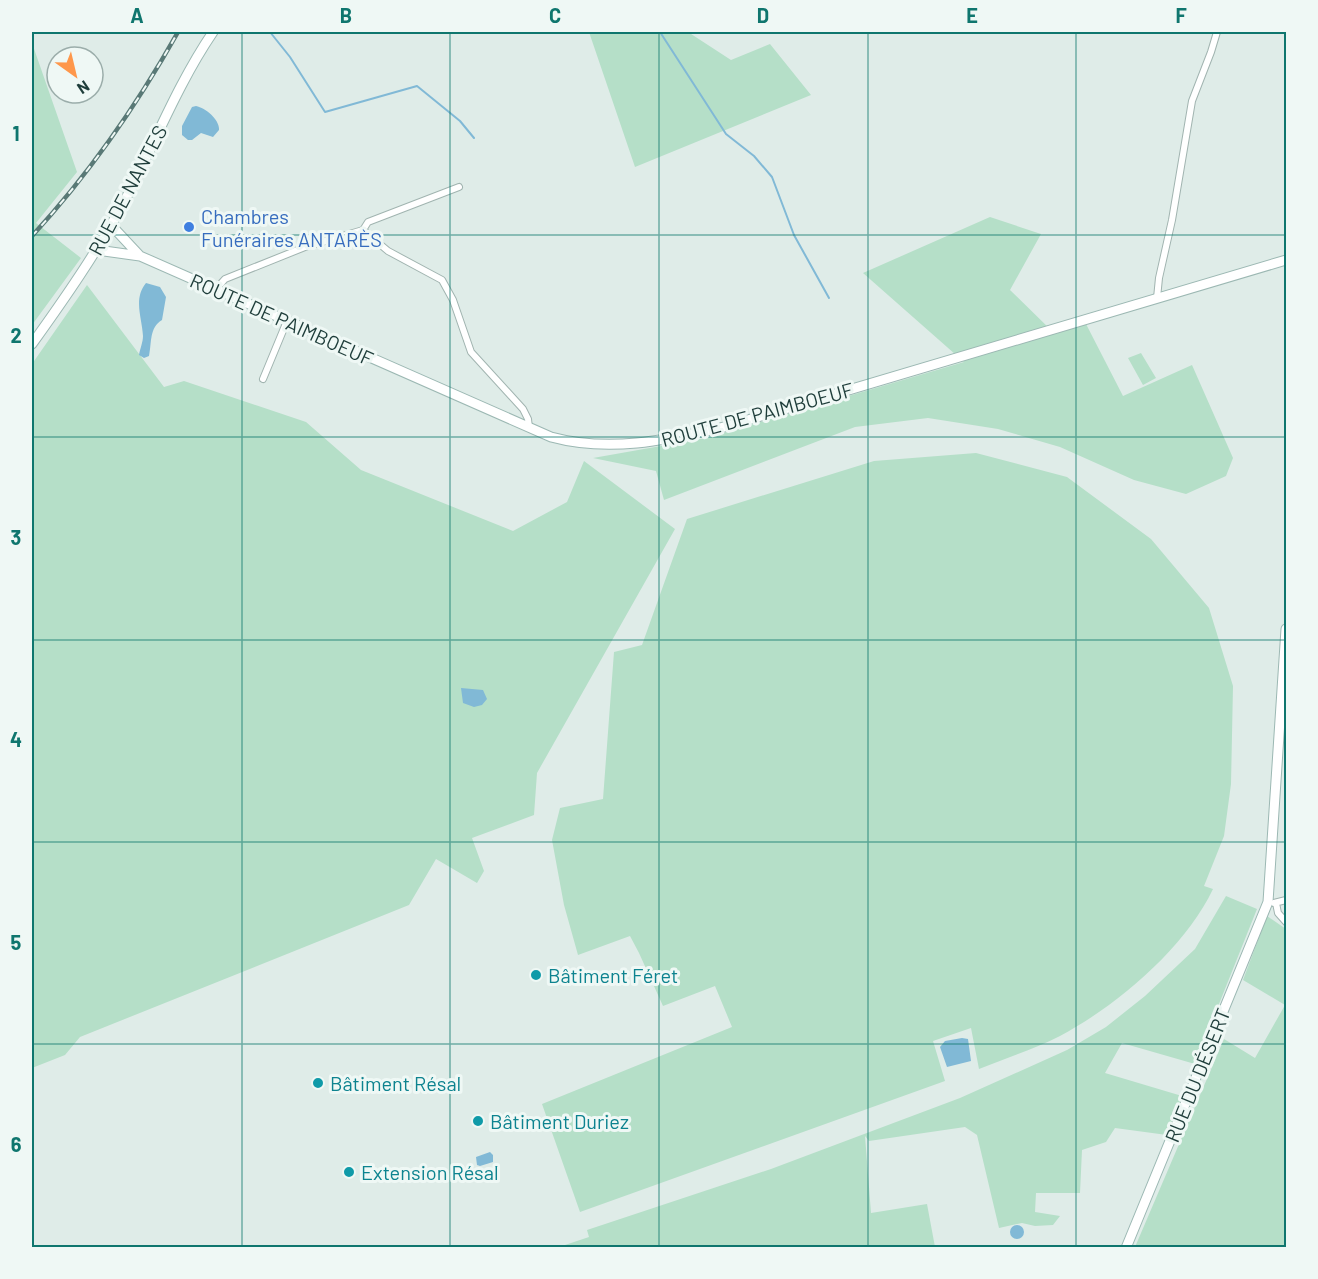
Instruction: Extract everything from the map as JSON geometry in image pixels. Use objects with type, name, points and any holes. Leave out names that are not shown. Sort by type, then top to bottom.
[{"type":"street","name":"RUE DE NANTES","points":[[32,344],[97,250],[191,68],[213,32]]},
{"type":"street","points":[[1157,298],[1192,101],[1211,52],[1216,32]]},
{"type":"street","points":[[216,289],[225,279],[305,247],[363,230],[368,222],[459,187]]},
{"type":"street","name":"ROUTE DE PAIMBOEUF","points":[[111,225],[140,256]]},
{"type":"street","points":[[363,230],[388,250],[441,280],[453,300],[471,352],[523,409],[529,428]]},
{"type":"street","name":"ROUTE DE PAIMBOEUF","points":[[97,250],[140,256],[551,437],[585,444],[611,446],[659,442],[724,427],[1287,260]]},
{"type":"street","points":[[263,379],[287,321]]},
{"type":"street","name":"RUE DU DÉSERT","points":[[1126,1248],[1272,902],[1283,746],[1287,629]]},
{"type":"street","points":[[1287,900],[1272,902],[1287,922]]},
{"type":"green space","points":[[589,32],[688,32],[731,60],[770,44],[811,95],[635,167]]},
{"type":"green space","points":[[32,43],[45,80],[45,105],[54,105],[77,172],[36,223],[81,258],[32,325]]},
{"type":"green space","points":[[990,217],[1041,234],[1010,290],[1055,334],[1086,324],[1123,396],[1192,365],[1233,458],[1226,476],[1186,494],[1134,480],[1060,447],[998,429],[928,418],[855,427],[664,500],[656,471],[593,458],[706,438],[964,362],[863,273]]},
{"type":"green space","points":[[87,285],[164,387],[184,381],[306,422],[361,470],[513,531],[567,502],[584,461],[675,529],[537,773],[534,815],[472,838],[484,871],[477,883],[436,859],[409,905],[80,1037],[65,1055],[32,1068],[32,364]]},
{"type":"green space","points":[[1141,353],[1156,378],[1143,385],[1128,358]]},
{"type":"green space","points":[[976,453],[1067,477],[1151,539],[1209,608],[1233,686],[1231,784],[1224,836],[1204,886],[1213,889],[1201,911],[1185,932],[1148,973],[1104,1008],[1060,1036],[979,1069],[971,1028],[933,1041],[945,1081],[580,1212],[542,1104],[732,1027],[715,986],[663,1006],[630,936],[578,955],[564,905],[552,840],[560,808],[603,799],[614,652],[642,645],[687,519],[874,461]]},
{"type":"green space","points":[[1226,896],[1257,909],[1195,1064],[1122,1043],[1105,1073],[1182,1096],[1167,1135],[1115,1128],[1106,1142],[1082,1150],[1080,1193],[1036,1193],[1035,1212],[1060,1216],[1053,1225],[1035,1226],[1022,1223],[999,1228],[977,1135],[965,1127],[869,1141],[865,1136],[871,1213],[927,1204],[935,1247],[559,1247],[589,1237],[587,1230],[771,1169],[960,1098],[1067,1050],[1106,1027],[1145,996],[1195,949]]},
{"type":"green space","points":[[1267,916],[1286,929],[1286,1247],[1135,1247],[1224,1039],[1255,1058],[1285,1005],[1243,980]]},
{"type":"water","points":[[196,106],[208,112],[217,122],[219,130],[213,137],[201,133],[192,140],[188,140],[182,135],[182,126],[192,107]]},
{"type":"water","points":[[146,283],[160,287],[166,297],[162,320],[153,331],[149,356],[144,358],[139,355],[143,336],[139,302]]},
{"type":"water","points":[[461,688],[483,690],[487,699],[482,705],[474,707],[463,703]]},
{"type":"water","points":[[968,1039],[971,1061],[947,1067],[940,1047],[945,1041]]},
{"type":"water","points":[[490,1152],[493,1155],[493,1162],[477,1165],[476,1157]]},
{"type":"water","points":[[1014,1225],[1020,1225],[1024,1232],[1020,1239],[1014,1239],[1010,1235],[1010,1229]]},
{"type":"waterway","points":[[270,32],[290,57],[325,112],[417,86],[460,121],[474,138]]},
{"type":"waterway","points":[[660,32],[726,134],[754,156],[772,177],[794,235],[829,298]]},
{"type":"railway","points":[[32,236],[111,138],[146,86],[178,32]]},
{"type":"place","name":"Chambres Funéraires ANTARÈS","points":[[189,227]]},
{"type":"place","name":"Bâtiment Féret","points":[[536,975]]},
{"type":"place","name":"Bâtiment Résal","points":[[318,1083]]},
{"type":"place","name":"Bâtiment Duriez","points":[[478,1121]]},
{"type":"place","name":"Extension Résal","points":[[349,1172]]}]
